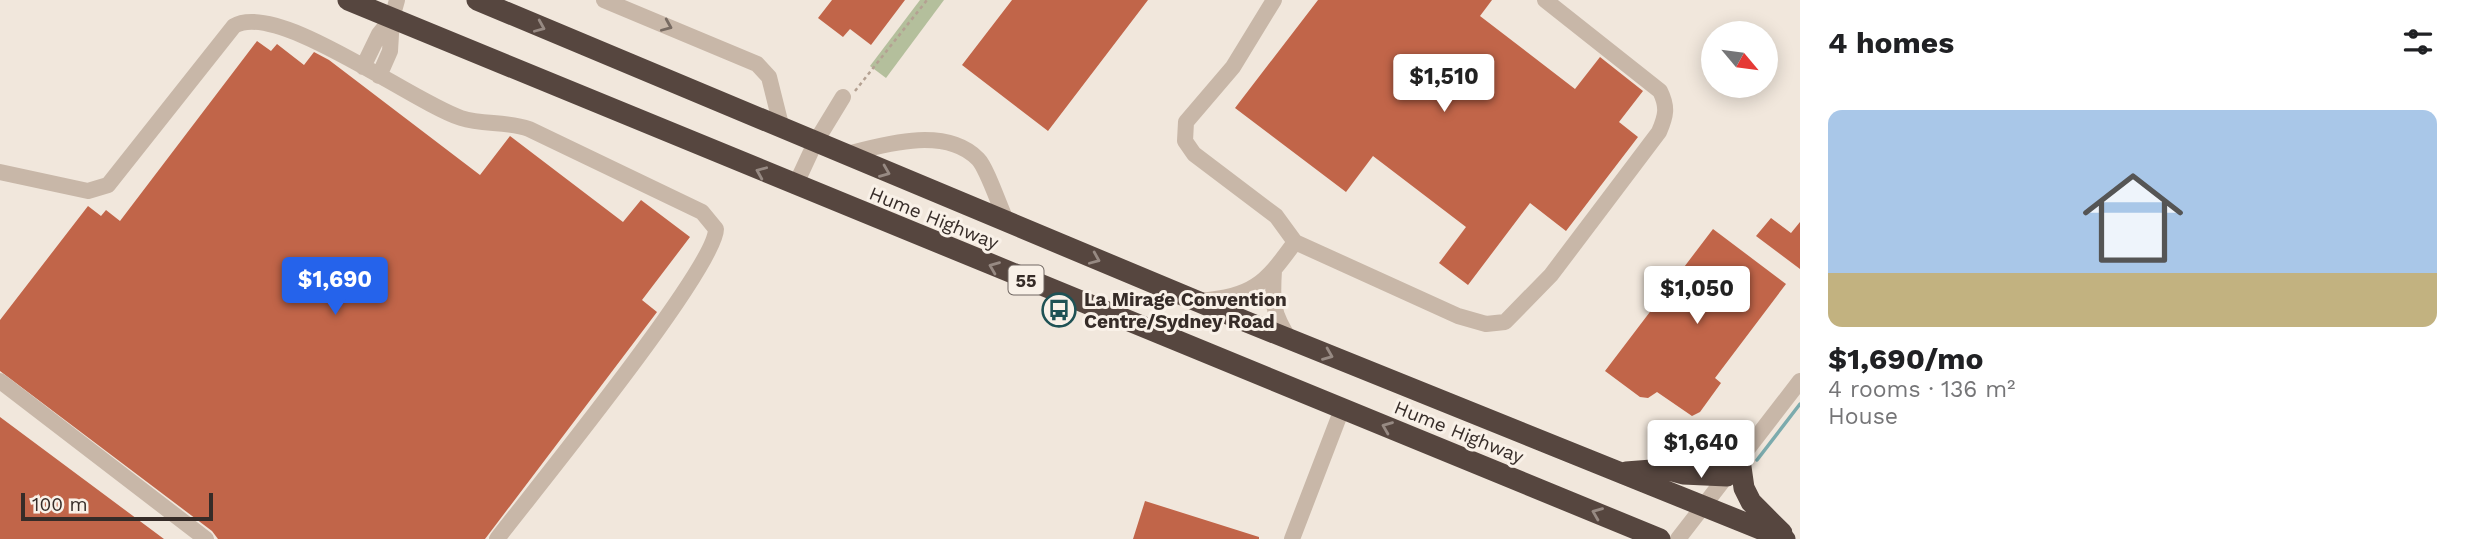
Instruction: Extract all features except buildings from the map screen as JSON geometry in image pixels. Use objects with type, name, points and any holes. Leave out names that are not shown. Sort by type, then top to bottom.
[{"type":"highway","name":"Hume Highway","points":[[348,0],[394,9],[795,186],[1660,539]]},
{"type":"highway","name":"Hume Highway","points":[[477,0],[1290,340],[1787,539]]},
{"type":"highway","points":[[1620,472],[1665,469],[1683,474],[1734,468],[1751,502],[1787,539]]},
{"type":"street","points":[[604,0],[757,64],[769,77],[782,129]]},
{"type":"street","points":[[1273,0],[1233,67],[1186,122],[1185,141],[1194,154],[1276,216],[1295,242],[1458,316],[1486,324],[1505,322],[1551,275],[1659,132],[1667,104],[1660,91],[1647,78],[1545,0]]},
{"type":"street","points":[[363,66],[394,9]]},
{"type":"street","points":[[379,76],[390,51],[394,9]]},
{"type":"street","points":[[0,172],[88,191],[108,185],[234,26],[242,21],[265,21],[295,31],[460,118],[511,123],[680,199],[702,212],[716,229],[708,255],[663,321],[497,539]]},
{"type":"street","points":[[795,186],[814,143],[844,97]]},
{"type":"street","points":[[843,155],[929,140],[951,145],[978,159],[1007,222]]},
{"type":"street","points":[[1196,301],[1233,298],[1256,286],[1274,271],[1295,242]]},
{"type":"street","points":[[1274,271],[1272,299],[1275,318],[1290,340]]},
{"type":"street","points":[[0,381],[206,539]]},
{"type":"street","points":[[1678,539],[1800,381]]},
{"type":"street","points":[[1292,539],[1342,409]]},
{"type":"path","points":[[844,97],[860,88],[927,0]]},
{"type":"green space","points":[[920,0],[944,0],[886,78],[870,66]]},
{"type":"waterway","points":[[1757,460],[1800,404]]},
{"type":"place","name":"La Mirage Convention Centre/Sydney Road","points":[[1059,310]]}]
